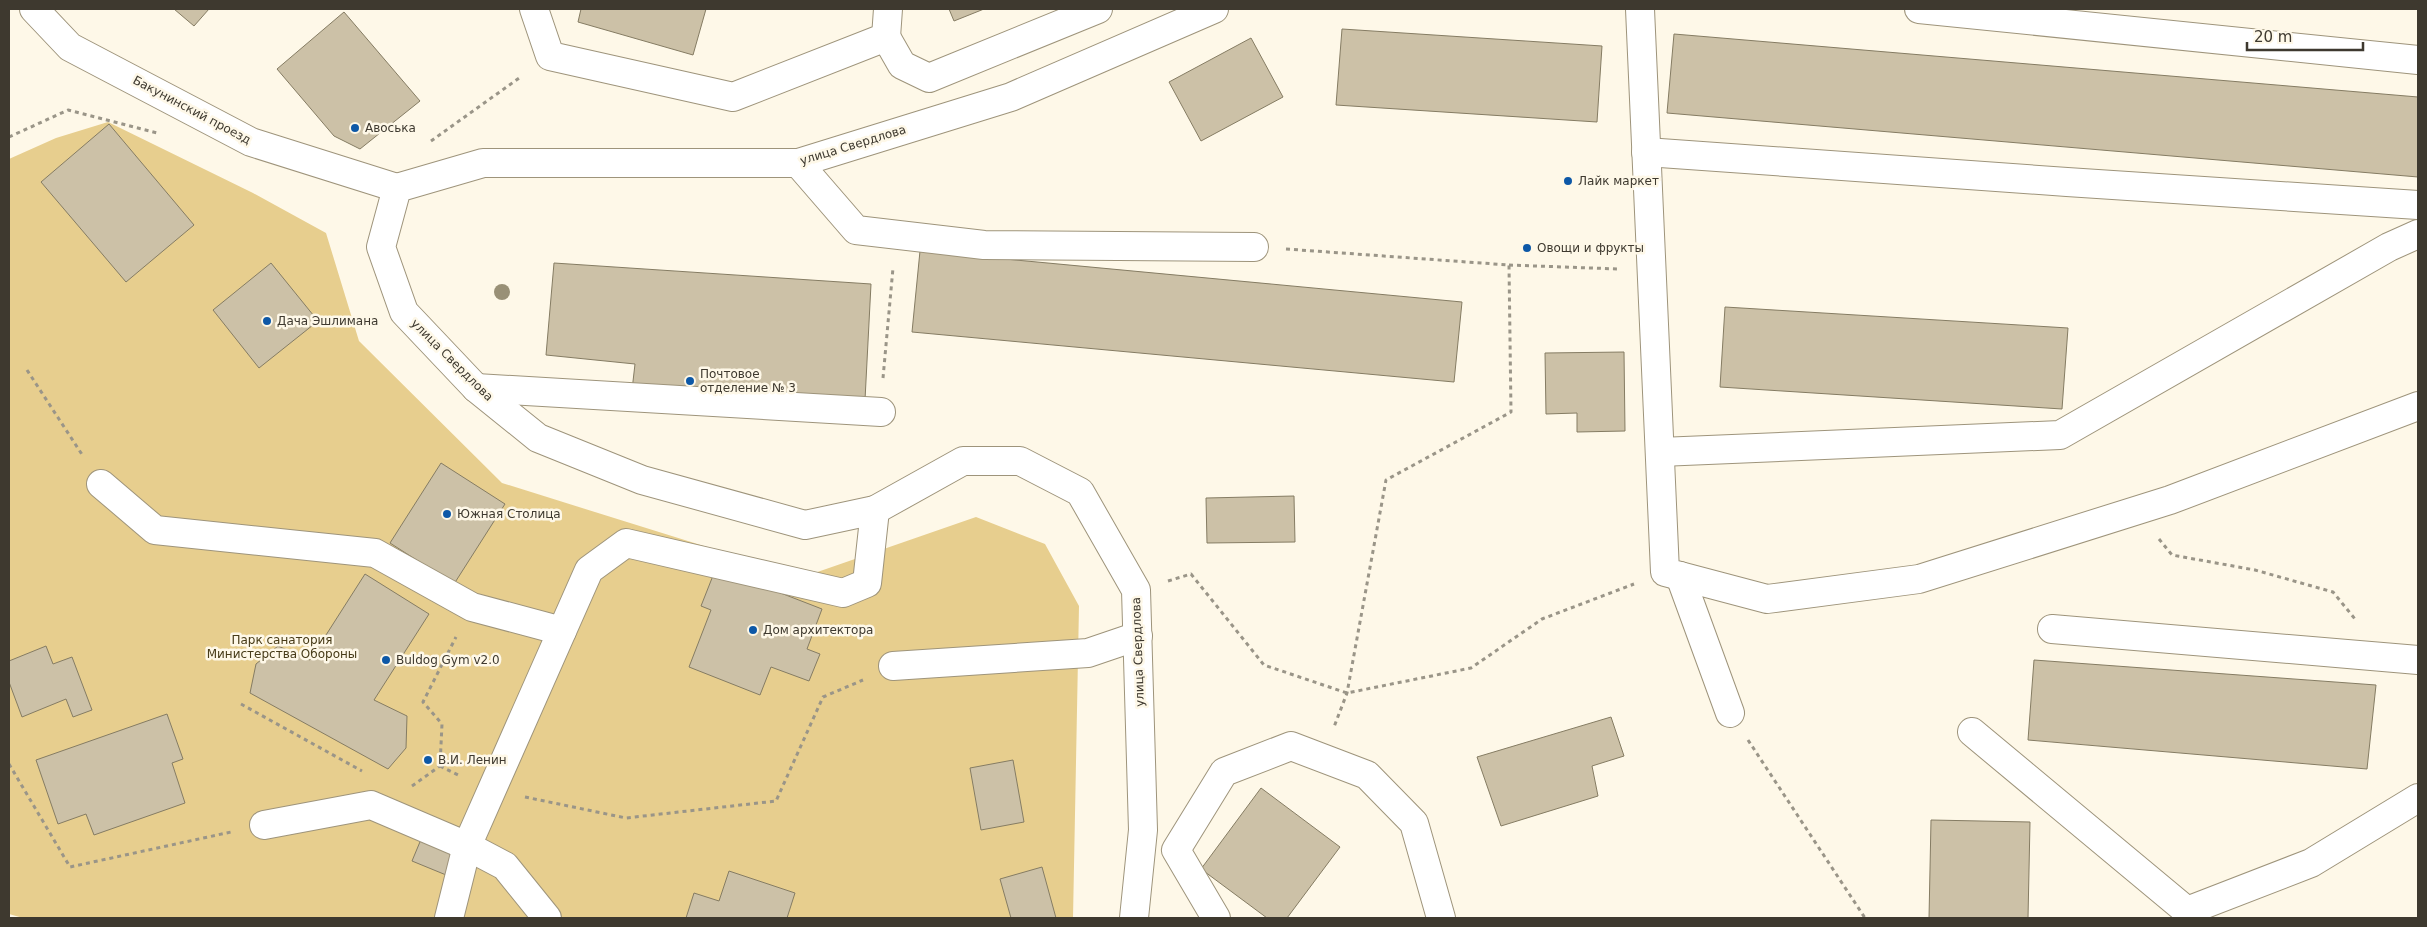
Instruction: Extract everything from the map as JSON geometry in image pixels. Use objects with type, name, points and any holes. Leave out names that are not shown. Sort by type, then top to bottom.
[{"type":"street","name":"Бакунинский проезд","points":[[34,9],[70,47],[251,142],[397,188]]},
{"type":"street","points":[[534,9],[550,56],[734,97],[886,37]]},
{"type":"street","points":[[888,9],[886,37],[902,65],[929,78],[1098,9]]},
{"type":"street","name":"улица Свердлова","points":[[1134,918],[1143,830],[1136,590],[1080,492],[1020,461],[963,461],[875,510],[805,525],[642,480],[538,438],[476,388],[404,312],[381,247],[397,188],[483,163],[798,163],[1011,97],[1214,9]]},
{"type":"street","points":[[1640,9],[1660,452],[1673,574],[1730,712]]},
{"type":"street","points":[[1919,9],[2418,60]]},
{"type":"street","points":[[1646,152],[2418,205]]},
{"type":"street","points":[[798,163],[856,230],[984,244],[1254,247]]},
{"type":"street","points":[[1660,452],[2060,435],[2388,247],[2418,234]]},
{"type":"street","points":[[476,388],[881,412]]},
{"type":"street","points":[[1673,574],[1767,599],[1919,579],[2170,500],[2418,406]]},
{"type":"street","points":[[102,484],[155,530],[375,552],[472,607],[562,631]]},
{"type":"street","points":[[449,918],[467,846],[588,570],[626,544],[843,593],[867,584],[875,510]]},
{"type":"street","points":[[2052,629],[2418,660]]},
{"type":"street","points":[[893,666],[1088,654],[1138,636]]},
{"type":"street","points":[[1972,732],[2186,915],[2311,863],[2418,798]]},
{"type":"street","points":[[1216,918],[1176,850],[1224,772],[1291,746],[1367,776],[1414,823],[1441,918]]},
{"type":"street","points":[[264,825],[371,806],[467,846],[506,866],[547,918]]},
{"type":"path","points":[[423,146],[550,56]]},
{"type":"path","points":[[9,138],[68,110],[162,135]]},
{"type":"path","points":[[881,412],[895,234]]},
{"type":"path","points":[[1254,247],[1509,265],[1652,271]]},
{"type":"path","points":[[1322,758],[1347,693],[1386,480],[1511,412],[1509,265]]},
{"type":"path","points":[[27,370],[102,484]]},
{"type":"path","points":[[2139,510],[2172,556],[2255,570],[2334,592],[2384,658]]},
{"type":"path","points":[[1191,574],[1264,665],[1347,693],[1471,668],[1542,619],[1673,574]]},
{"type":"path","points":[[440,766],[442,724],[423,702],[472,607]]},
{"type":"path","points":[[492,790],[626,818],[776,801],[823,697],[893,666]]},
{"type":"path","points":[[241,704],[367,773]]},
{"type":"path","points":[[1730,712],[1865,918]]},
{"type":"path","points":[[9,764],[70,867],[264,825]]},
{"type":"path","points":[[440,766],[463,778]]},
{"type":"path","points":[[410,788],[440,766]]},
{"type":"green space","name":"Парк санатория Министерства Обороны","points":[[108,122],[253,193],[326,233],[359,341],[502,483],[803,577],[976,517],[1045,544],[1079,606],[1073,918],[23,918],[9,914],[9,159],[56,138]]},
{"type":"building","points":[[174,9],[209,9],[194,26]]},
{"type":"building","points":[[581,9],[706,9],[693,55],[578,22]]},
{"type":"building","points":[[949,9],[984,9],[954,21]]},
{"type":"building","points":[[344,12],[420,101],[360,149],[334,136],[277,69]]},
{"type":"building","points":[[1342,29],[1602,46],[1597,122],[1336,105]]},
{"type":"building","points":[[1674,34],[2418,97],[2418,177],[1667,113]]},
{"type":"building","points":[[1251,38],[1283,97],[1201,141],[1169,82]]},
{"type":"building","points":[[109,124],[194,225],[126,282],[41,182]]},
{"type":"building","points":[[920,251],[1462,302],[1454,382],[912,332]]},
{"type":"building","points":[[271,263],[318,321],[259,368],[213,310]]},
{"type":"building","points":[[554,263],[871,284],[865,400],[632,390],[635,364],[546,355]]},
{"type":"building","points":[[1725,307],[2068,328],[2062,409],[1720,387]]},
{"type":"building","points":[[1624,352],[1625,431],[1577,432],[1577,413],[1546,414],[1545,353]]},
{"type":"building","points":[[441,463],[505,504],[454,584],[390,543]]},
{"type":"building","points":[[1294,496],[1295,542],[1207,543],[1206,498]]},
{"type":"building","points":[[716,568],[822,609],[807,649],[820,654],[809,681],[771,667],[760,695],[689,667],[711,610],[701,606]]},
{"type":"building","points":[[365,574],[429,614],[374,700],[407,716],[406,748],[388,769],[250,693],[256,664],[278,646],[310,660]]},
{"type":"building","points":[[46,646],[53,664],[72,657],[92,710],[73,717],[66,699],[22,717],[9,682],[9,661]]},
{"type":"building","points":[[2034,660],[2376,685],[2367,769],[2028,740]]},
{"type":"building","points":[[167,714],[183,759],[172,763],[185,803],[94,835],[86,814],[58,824],[36,760]]},
{"type":"building","points":[[1611,717],[1624,756],[1592,766],[1598,796],[1501,826],[1477,757]]},
{"type":"building","points":[[1013,760],[1024,822],[981,830],[970,768]]},
{"type":"building","points":[[1261,788],[1340,847],[1287,918],[1267,918],[1201,869]]},
{"type":"building","points":[[1931,820],[2030,822],[2028,918],[1929,918]]},
{"type":"building","points":[[422,837],[461,853],[451,877],[412,861]]},
{"type":"building","points":[[1042,867],[1056,918],[1011,918],[1000,879]]},
{"type":"building","points":[[729,871],[795,893],[787,918],[686,918],[694,893],[719,901]]},
{"type":"place","name":"Авоська","points":[[355,128]]},
{"type":"place","name":"Лайк маркет","points":[[1568,181]]},
{"type":"place","name":"Овощи и фрукты","points":[[1527,248]]},
{"type":"place","name":"Дача Эшлимана","points":[[267,321]]},
{"type":"place","name":"Почтовое отделение № 3","points":[[690,381]]},
{"type":"place","name":"Южная Столица","points":[[447,514]]},
{"type":"place","name":"Дом архитектора","points":[[753,630]]},
{"type":"place","name":"Buldog Gym v2.0","points":[[386,660]]},
{"type":"place","name":"В.И. Ленин","points":[[428,760]]}]
